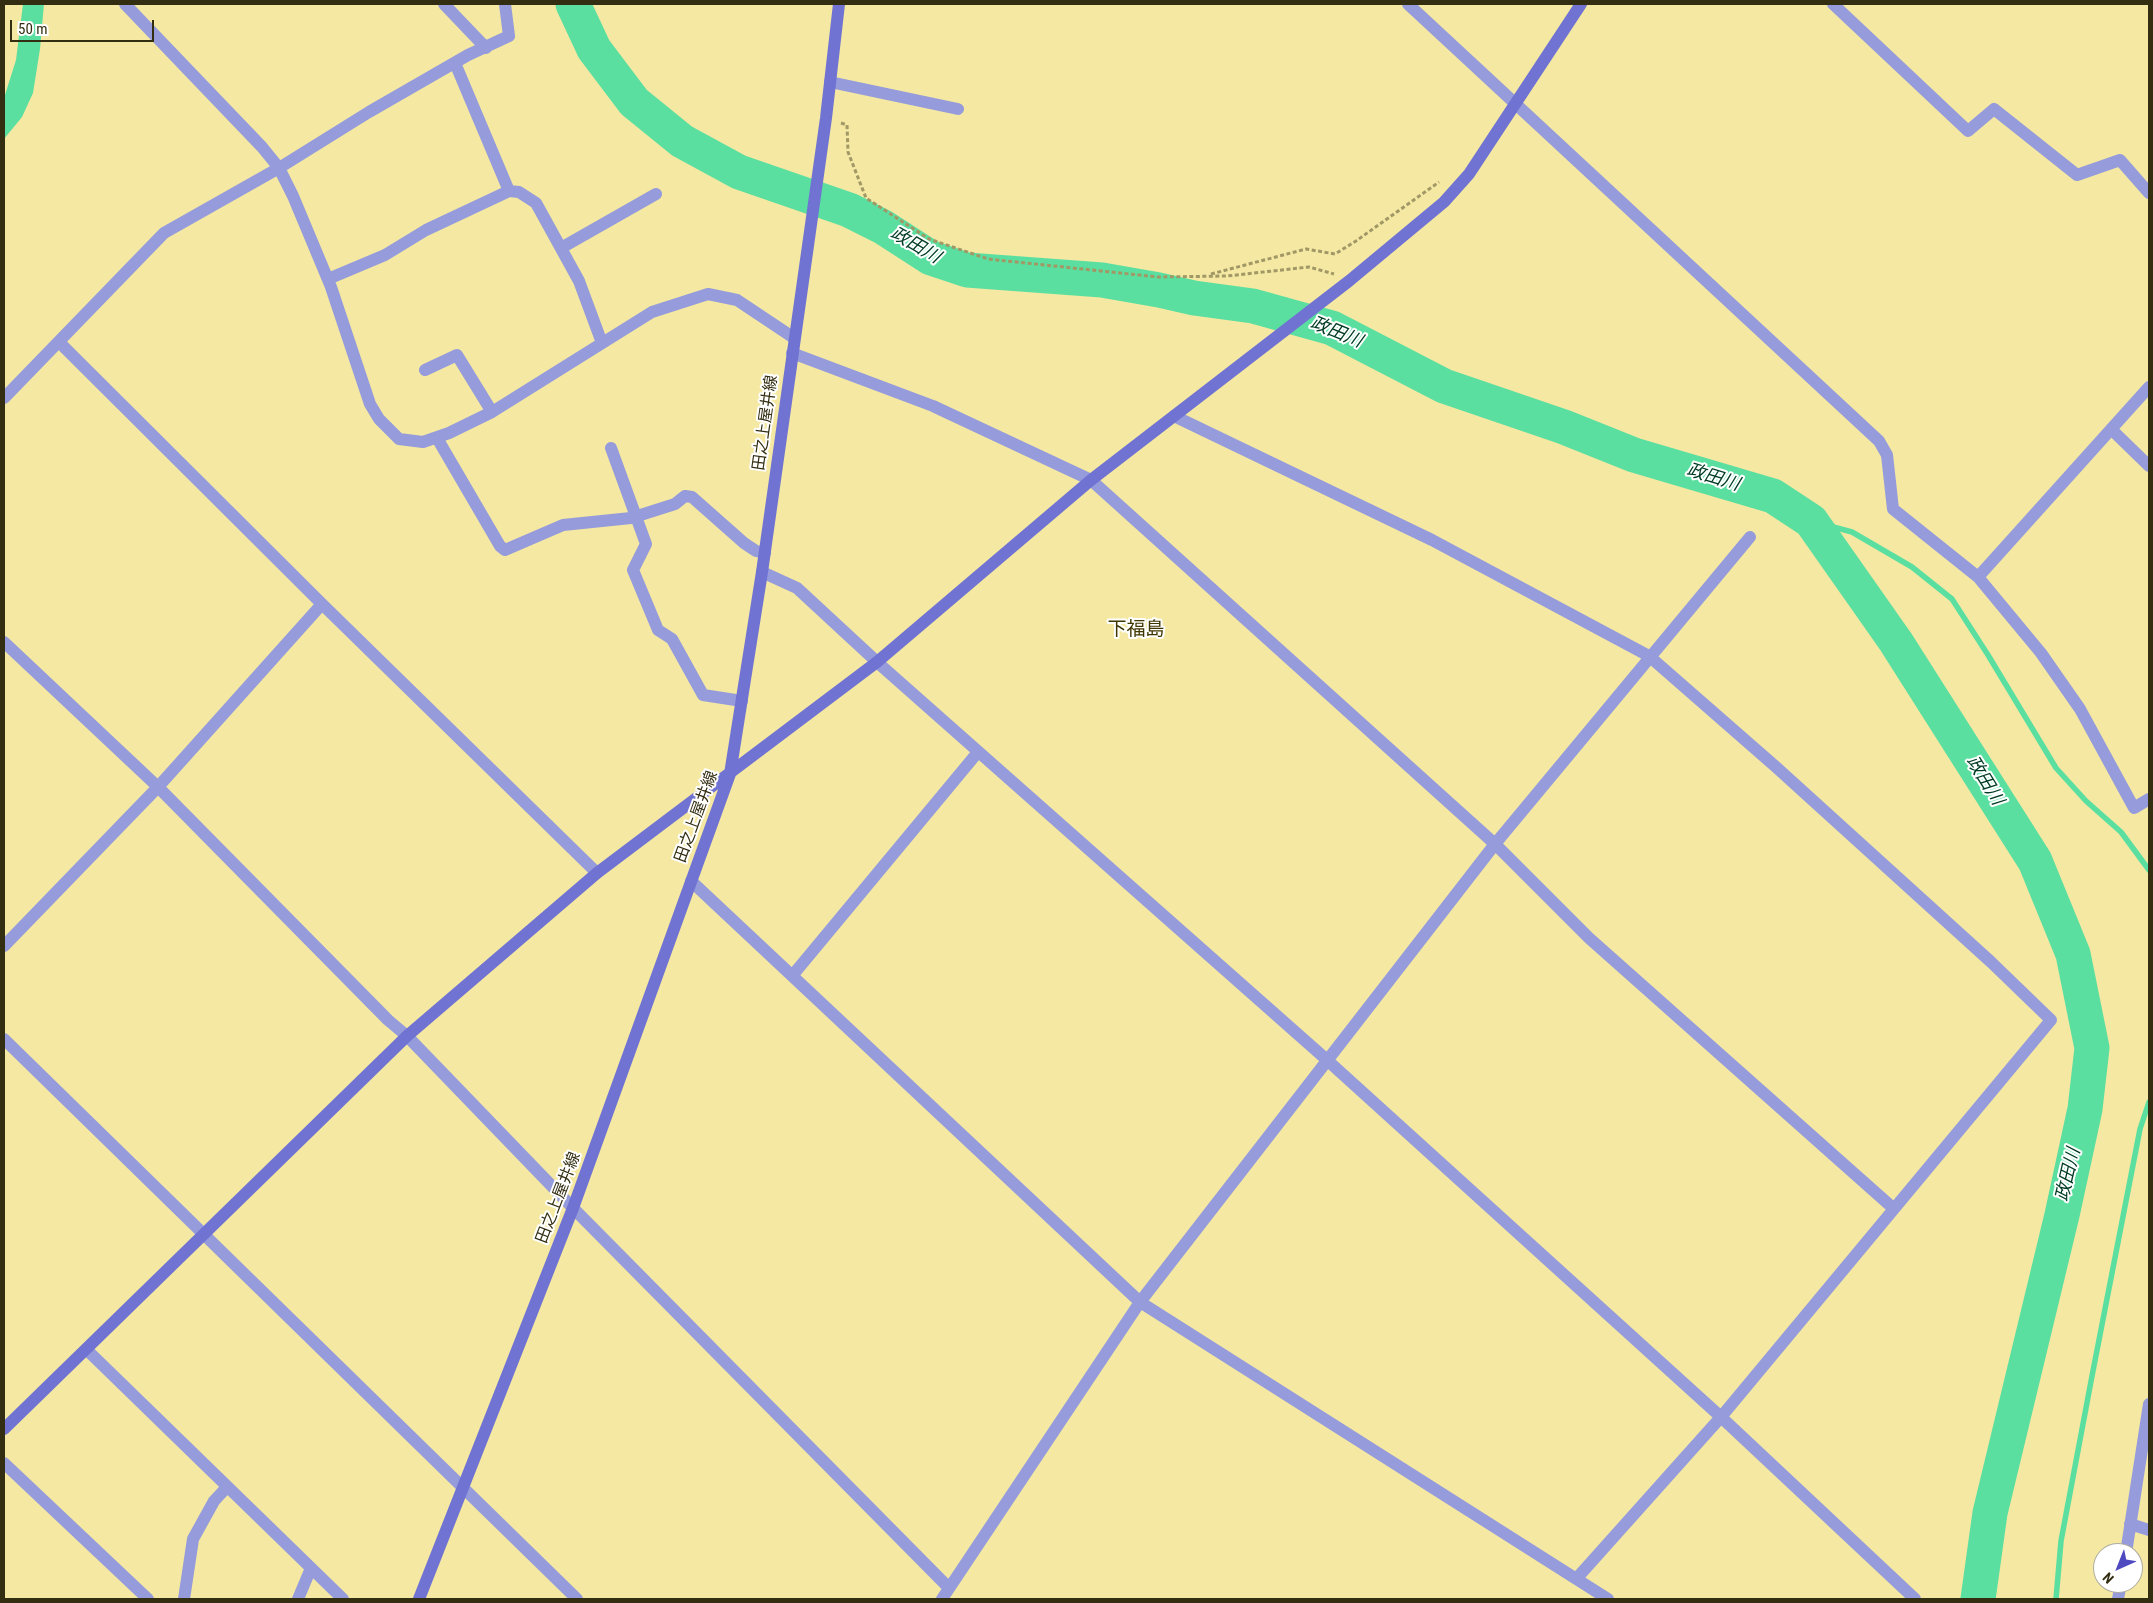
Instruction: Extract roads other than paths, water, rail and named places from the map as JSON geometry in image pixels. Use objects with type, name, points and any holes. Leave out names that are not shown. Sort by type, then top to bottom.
[{"type":"street","points":[[125,4],[262,147],[279,168],[328,279],[370,404],[379,419],[398,439],[423,442],[437,438],[492,412],[652,312],[708,294],[737,300],[794,338]]},
{"type":"street","points":[[444,4],[486,48]]},
{"type":"street","points":[[4,398],[60,343],[164,233],[279,168],[369,112],[455,63],[509,36],[505,4]]},
{"type":"street","name":"田之上屋井線","points":[[419,1599],[574,1208],[730,774],[762,572],[826,118],[839,4]]},
{"type":"street","points":[[1408,4],[1880,441],[1887,455],[1893,509],[1978,577],[2041,653],[2080,709],[2134,808],[2149,799]]},
{"type":"street","points":[[4,1429],[407,1036],[597,873],[877,662],[1091,480],[1350,280],[1428,216],[1469,174],[1581,4]]},
{"type":"street","points":[[1833,4],[1968,131],[1994,109],[2077,175],[2120,160],[2149,193]]},
{"type":"street","points":[[455,63],[508,191]]},
{"type":"street","points":[[830,82],[958,109]]},
{"type":"street","points":[[328,279],[385,255],[426,230],[508,191],[519,192],[536,203],[561,248],[579,281],[602,343]]},
{"type":"street","points":[[561,248],[656,194]]},
{"type":"street","points":[[60,343],[322,604],[597,873]]},
{"type":"street","points":[[792,353],[933,406],[1091,480],[1495,844],[1589,938],[1893,1208]]},
{"type":"street","points":[[425,370],[457,355],[492,412]]},
{"type":"street","points":[[1978,577],[2149,387]]},
{"type":"street","points":[[1174,416],[1432,540],[1649,656],[1776,767],[1992,962],[2051,1020],[1721,1417],[1576,1578]]},
{"type":"street","points":[[2111,430],[2149,466]]},
{"type":"street","points":[[437,438],[500,546],[506,550],[563,525],[636,517],[675,504],[685,496],[692,497],[744,543],[756,551],[764,553]]},
{"type":"street","points":[[611,448],[646,544],[633,570],[658,630],[672,639],[703,695],[742,701]]},
{"type":"street","points":[[942,1599],[1140,1302],[1495,844],[1649,656],[1750,537]]},
{"type":"street","points":[[762,572],[797,588],[978,752],[1327,1060],[1721,1417],[1915,1599]]},
{"type":"street","points":[[4,946],[158,787],[322,604]]},
{"type":"street","points":[[4,642],[158,787],[388,1020],[407,1036],[949,1588]]},
{"type":"street","points":[[792,976],[978,752]]},
{"type":"street","points":[[691,881],[1140,1302],[1608,1599]]},
{"type":"street","points":[[4,1039],[577,1599]]},
{"type":"street","points":[[86,1350],[342,1599]]},
{"type":"street","points":[[2127,1543],[2149,1404]]},
{"type":"street","points":[[4,1464],[148,1599]]},
{"type":"street","points":[[184,1599],[193,1539],[214,1501],[226,1487]]},
{"type":"street","points":[[2130,1524],[2149,1530]]},
{"type":"street","points":[[298,1599],[311,1568]]},
{"type":"waterway","name":"政田川","points":[[573,4],[594,49],[634,102],[682,141],[739,172],[849,210],[883,227],[931,258],[967,270],[1102,280],[1194,298],[1253,306],[1332,328],[1444,386],[1564,427],[1634,455],[1773,496],[1811,521],[1896,642],[2035,861],[2073,954],[2092,1048],[2085,1109],[2062,1215],[1990,1513],[1978,1599]]},
{"type":"waterway","points":[[1811,521],[1852,532],[1912,567],[1952,599],[2056,768],[2086,801],[2121,832],[2149,870]]},
{"type":"waterway","points":[[2056,1599],[2061,1541],[2140,1129],[2149,1102]]},
{"type":"district","name":"下福島","points":[[1136,630]]}]
